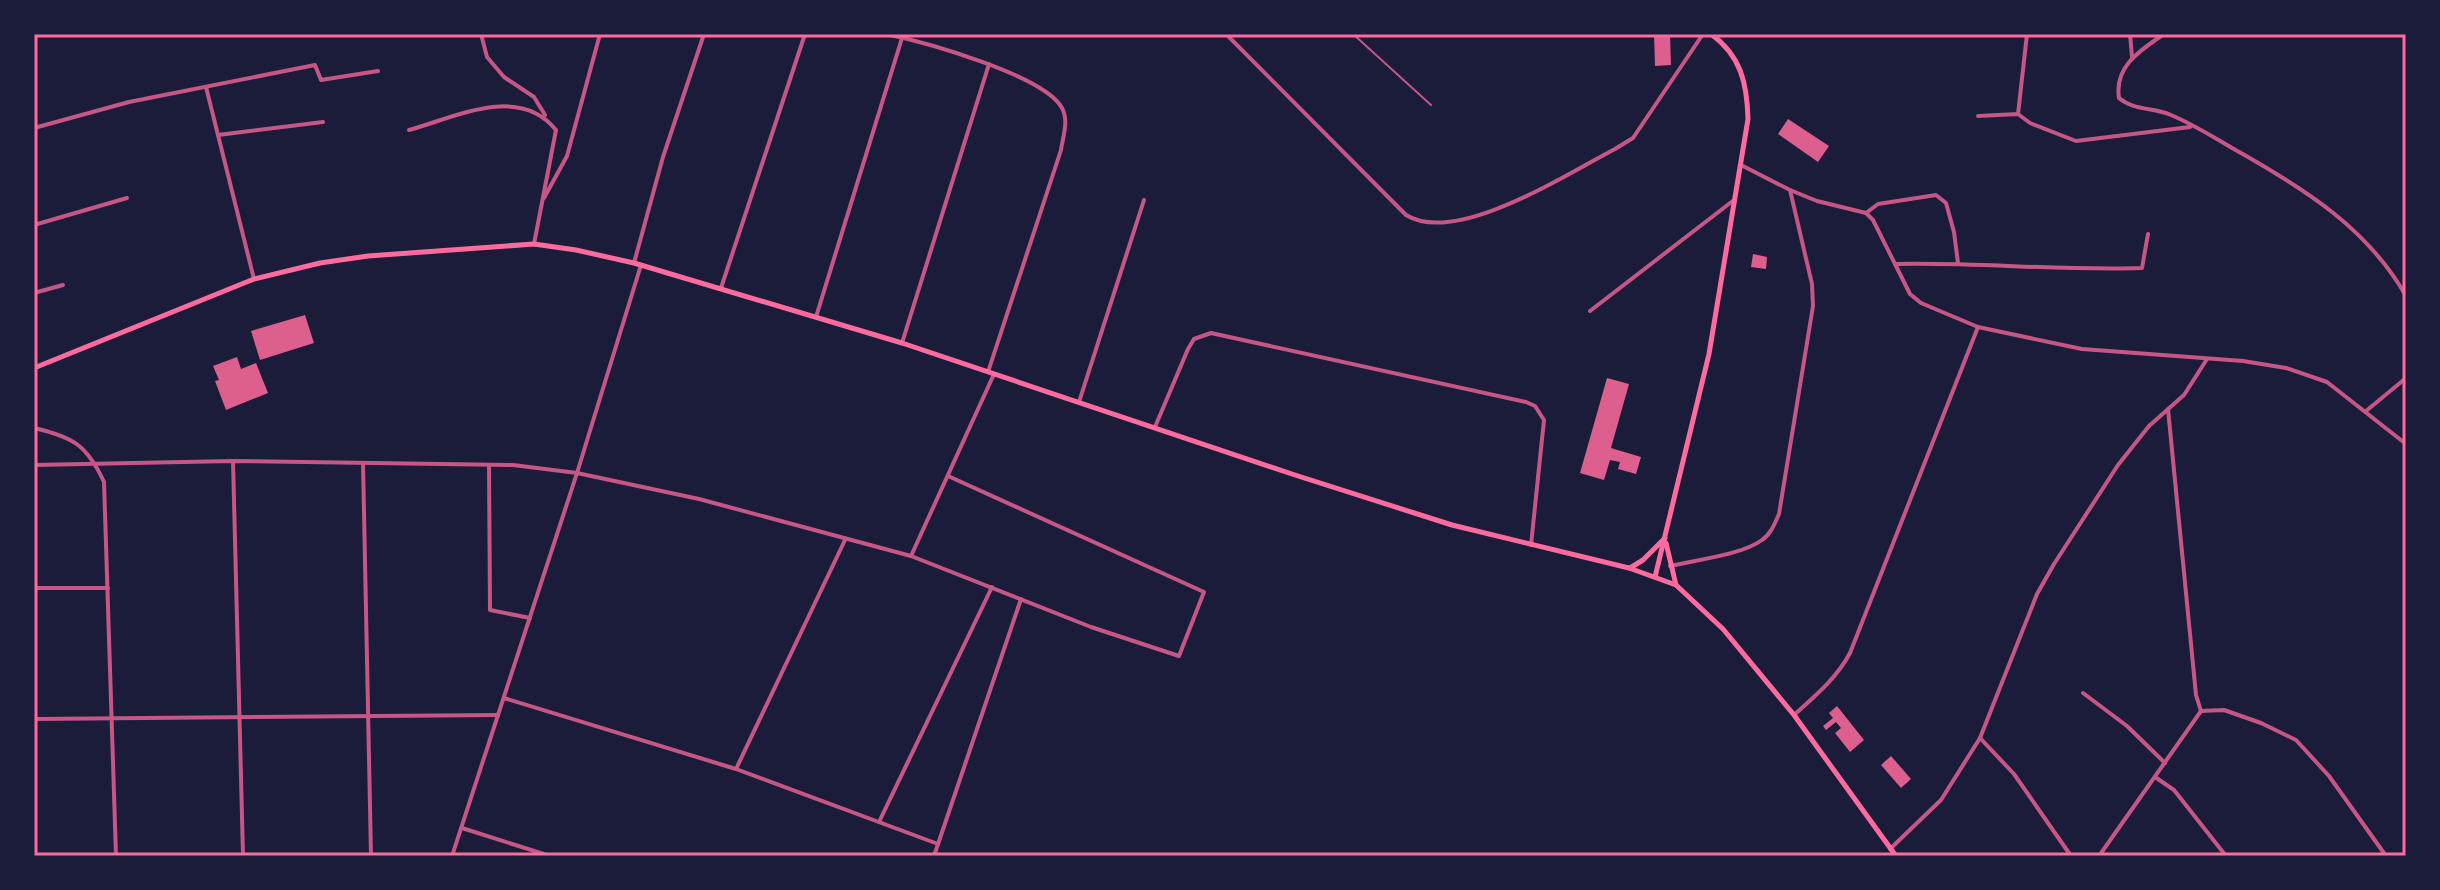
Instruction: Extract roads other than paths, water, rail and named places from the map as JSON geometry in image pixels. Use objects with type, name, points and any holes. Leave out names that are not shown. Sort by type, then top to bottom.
[{"type":"main road","points":[[1655,577],[1709,354],[1748,119],[1748,90],[1739,63],[1724,43],[1711,34]]},
{"type":"main road","points":[[34,368],[279,271],[368,256],[534,244],[634,263],[902,343],[1352,493],[1531,545],[1629,568],[1676,585],[1723,629],[1794,715],[1896,856]]},
{"type":"main road","points":[[1666,538],[1676,585]]},
{"type":"main road","points":[[1629,568],[1643,560],[1666,538]]},
{"type":"street","points":[[481,34],[487,57],[504,77],[534,97],[556,130],[534,244]]},
{"type":"street","points":[[541,203],[567,156],[600,34]]},
{"type":"street","points":[[634,263],[663,157],[704,34]]},
{"type":"street","points":[[721,288],[805,34]]},
{"type":"street","points":[[886,34],[989,64],[1053,95],[1064,110],[1066,122],[1061,150],[991,373],[911,556]]},
{"type":"street","points":[[1226,34],[1406,215],[1419,223],[1437,225],[1489,214],[1633,138],[1703,34]]},
{"type":"street","points":[[2018,114],[2027,34]]},
{"type":"street","points":[[2130,34],[2132,57]]},
{"type":"street","points":[[2164,34],[2132,57],[2119,78],[2119,98],[2127,104],[2169,114],[2299,187],[2342,219],[2380,256],[2406,296]]},
{"type":"street","points":[[816,317],[902,38]]},
{"type":"street","points":[[902,343],[989,64]]},
{"type":"street","points":[[34,128],[129,102],[315,65],[321,80],[378,71]]},
{"type":"street","points":[[206,86],[254,279]]},
{"type":"street","points":[[409,130],[499,105],[523,106],[546,117]]},
{"type":"street","points":[[1978,116],[2018,114],[2030,123],[2076,141],[2192,127]]},
{"type":"street","points":[[218,135],[323,122]]},
{"type":"street","points":[[1741,165],[1817,201],[1866,213],[1873,220],[1910,294],[1921,303],[1978,327],[2082,349],[2272,366],[2306,374],[2327,382],[2406,444]]},
{"type":"street","points":[[1670,566],[1741,550],[1761,541],[1772,531],[1779,514],[1813,306],[1812,284],[1790,190]]},
{"type":"street","points":[[1866,213],[1878,204],[1936,195],[1946,203],[1958,263]]},
{"type":"street","points":[[34,225],[127,198]]},
{"type":"street","points":[[1590,311],[1736,199]]},
{"type":"street","points":[[1079,402],[1144,200]]},
{"type":"street","points":[[1895,264],[2142,268],[2148,234]]},
{"type":"street","points":[[452,856],[641,265]]},
{"type":"street","points":[[34,293],[63,285]]},
{"type":"street","points":[[1794,715],[1834,678],[1850,653],[1978,327]]},
{"type":"street","points":[[1155,427],[1188,349],[1194,339],[1211,333],[1526,402],[1535,406],[1544,420],[1531,545]]},
{"type":"street","points":[[1890,849],[1941,800],[1980,738],[2037,594],[2118,465],[2149,426],[2184,395],[2207,359]]},
{"type":"street","points":[[2366,411],[2406,378]]},
{"type":"street","points":[[2168,409],[2196,695],[2201,711]]},
{"type":"street","points":[[34,428],[63,435],[79,444],[96,463],[104,482],[116,856]]},
{"type":"street","points":[[34,465],[233,461],[489,465],[577,473],[699,499],[911,556],[1091,627],[1179,656],[1204,592],[948,476]]},
{"type":"street","points":[[233,461],[243,856]]},
{"type":"street","points":[[363,463],[371,856]]},
{"type":"street","points":[[489,465],[490,610],[530,618]]},
{"type":"street","points":[[736,769],[845,539]]},
{"type":"street","points":[[879,822],[992,587]]},
{"type":"street","points":[[34,588],[108,588]]},
{"type":"street","points":[[934,856],[1021,599]]},
{"type":"street","points":[[2083,693],[2127,726],[2165,763]]},
{"type":"street","points":[[504,698],[736,769],[938,844]]},
{"type":"street","points":[[2201,711],[2224,710],[2296,740],[2329,776],[2386,856]]},
{"type":"street","points":[[2099,856],[2201,711]]},
{"type":"street","points":[[34,719],[498,715]]},
{"type":"street","points":[[1980,738],[2014,774],[2071,856]]},
{"type":"street","points":[[2155,777],[2174,790],[2226,856]]},
{"type":"street","points":[[462,828],[550,856]]},
{"type":"lane","points":[[1353,34],[1431,105]]}]
